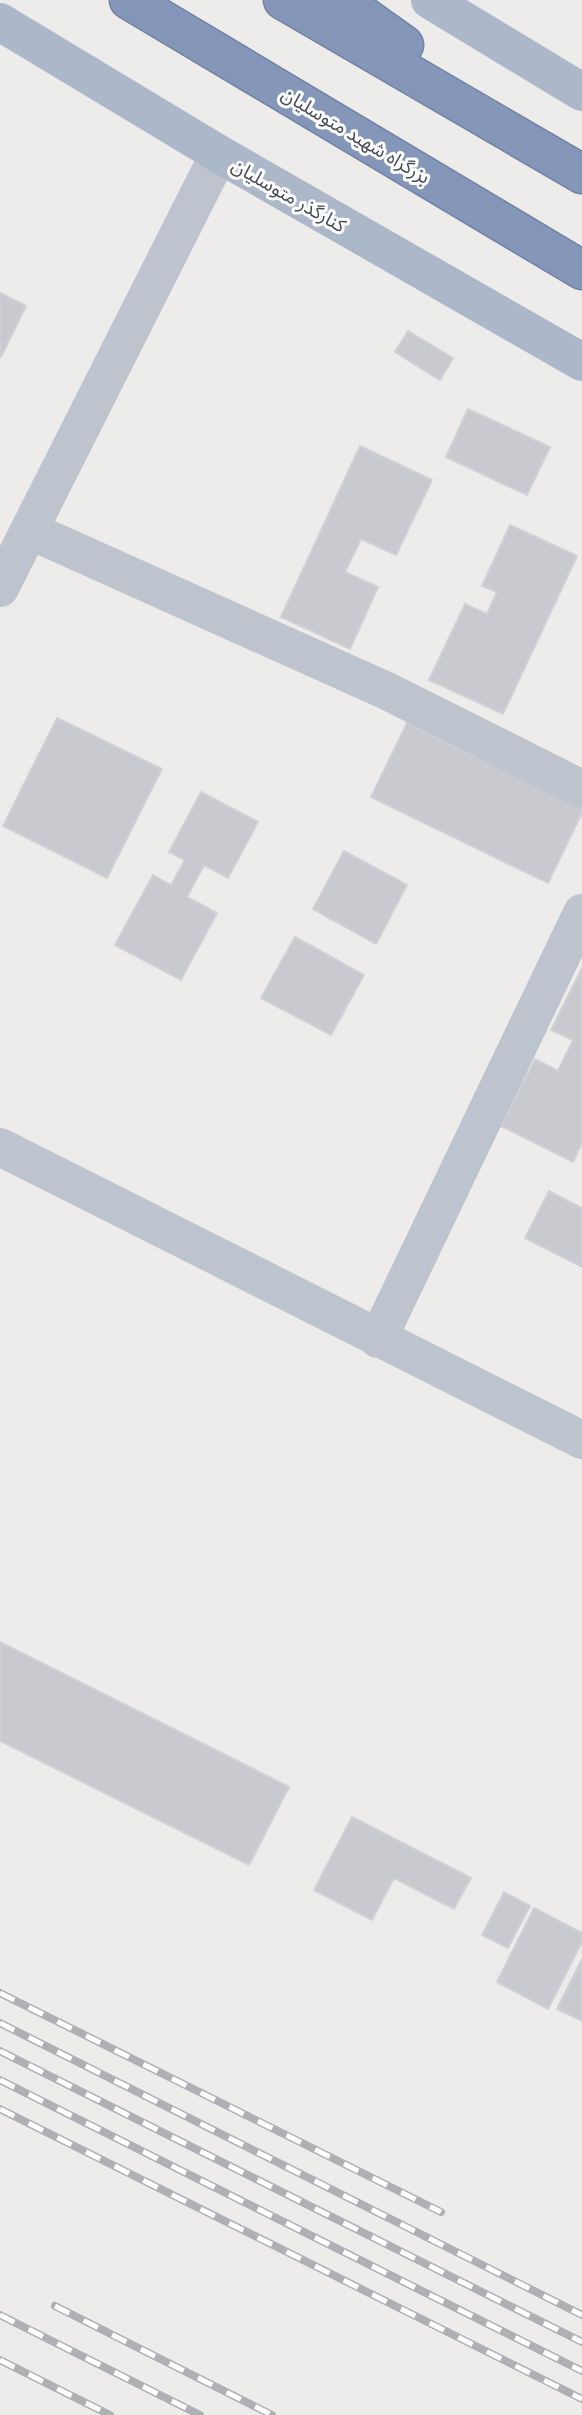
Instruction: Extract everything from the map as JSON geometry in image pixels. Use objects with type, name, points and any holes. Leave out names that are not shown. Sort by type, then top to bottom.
[{"type":"highway","name":"بزرگراه شهید متوسلیان","points":[[129,0],[582,270]]},
{"type":"highway","points":[[283,0],[582,173]]},
{"type":"highway","points":[[341,0],[582,173]]},
{"type":"main road","points":[[430,0],[582,92]]},
{"type":"main road","name":"کنارگذر متوسلیان","points":[[0,22],[219,154],[582,362]]},
{"type":"street","points":[[0,588],[219,154]]},
{"type":"street","points":[[30,531],[387,691],[582,789]]},
{"type":"street","points":[[378,1339],[582,913]]},
{"type":"street","points":[[0,1147],[582,1440]]},
{"type":"building","points":[[0,293],[26,306],[1,357],[0,356]]},
{"type":"building","points":[[408,331],[453,358],[440,380],[395,352]]},
{"type":"building","points":[[468,409],[550,447],[527,495],[446,457]]},
{"type":"building","points":[[360,446],[432,480],[396,555],[361,539],[345,572],[378,587],[350,649],[281,617]]},
{"type":"building","points":[[510,525],[577,556],[503,714],[429,680],[465,604],[487,614],[497,592],[482,586]]},
{"type":"building","points":[[57,718],[162,769],[107,878],[3,826]]},
{"type":"building","points":[[407,723],[582,807],[582,813],[548,883],[371,797]]},
{"type":"building","points":[[201,792],[258,822],[228,878],[204,865],[187,897],[217,913],[181,980],[115,945],[153,875],[171,885],[185,860],[169,852]]},
{"type":"building","points":[[344,851],[407,885],[376,944],[313,909]]},
{"type":"building","points":[[295,937],[364,975],[331,1035],[261,998]]},
{"type":"building","points":[[582,968],[582,1143],[573,1162],[501,1126],[535,1059],[558,1071],[573,1040],[551,1030]]},
{"type":"building","points":[[549,1191],[582,1208],[582,1267],[525,1238]]},
{"type":"building","points":[[0,1642],[289,1787],[249,1865],[0,1741]]},
{"type":"building","points":[[352,1817],[471,1878],[454,1909],[394,1878],[372,1920],[314,1890]]},
{"type":"building","points":[[504,1892],[530,1906],[508,1948],[482,1935]]},
{"type":"building","points":[[534,1908],[582,1933],[582,1942],[548,2009],[497,1982]]},
{"type":"building","points":[[582,1959],[582,2021],[557,2009]]},
{"type":"railway","points":[[0,1993],[441,2212]]},
{"type":"railway","points":[[0,2023],[582,2315]]},
{"type":"railway","points":[[0,2051],[582,2342]]},
{"type":"railway","points":[[0,2080],[582,2371]]},
{"type":"railway","points":[[0,2109],[582,2399]]},
{"type":"railway","points":[[55,2306],[272,2415]]},
{"type":"railway","points":[[0,2315],[200,2415]]},
{"type":"railway","points":[[0,2360],[110,2415]]}]
